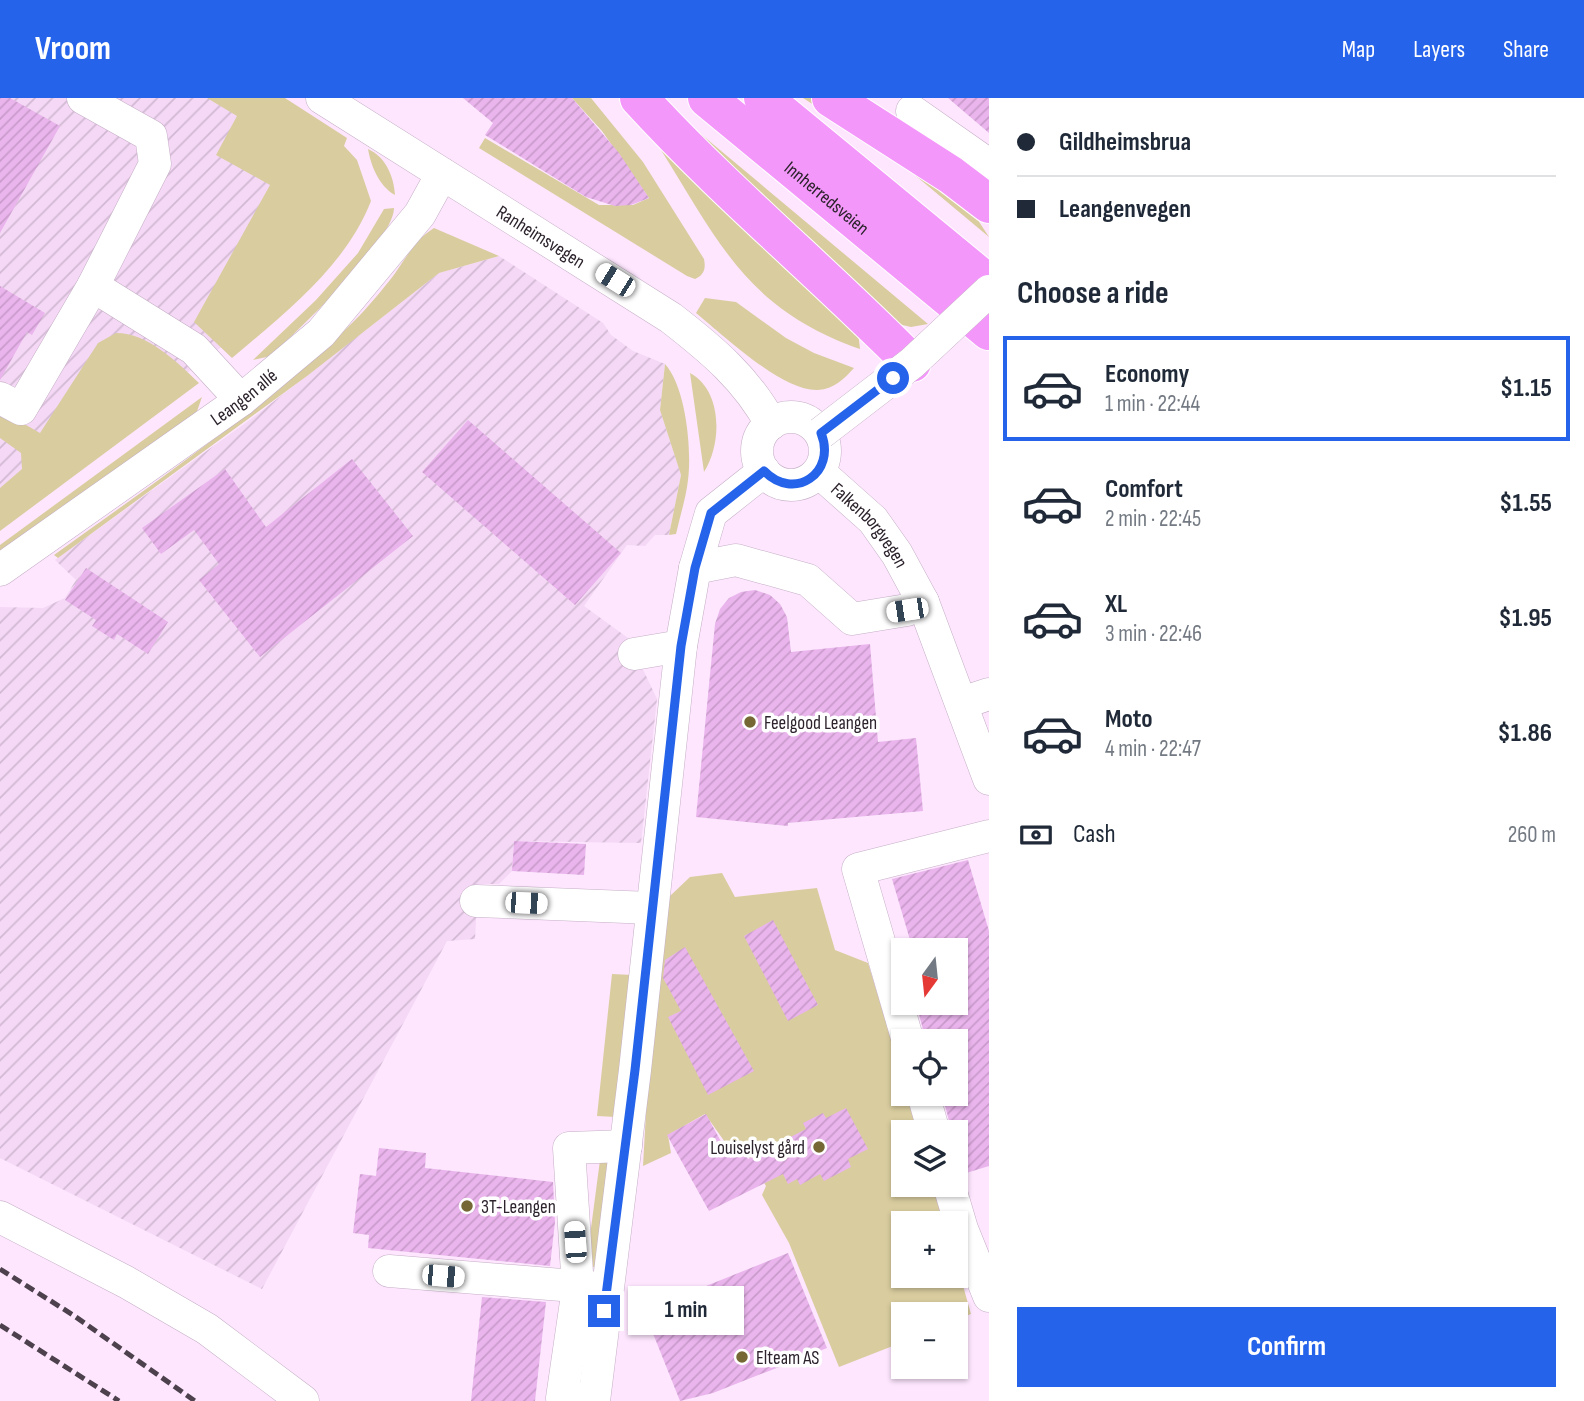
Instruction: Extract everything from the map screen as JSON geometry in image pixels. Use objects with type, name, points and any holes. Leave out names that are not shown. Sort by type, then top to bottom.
[{"type":"highway","points":[[639,98],[676,138],[833,284],[912,363]]},
{"type":"highway","name":"Innherredsveien","points":[[707,98],[977,284]]},
{"type":"highway","name":"Innherredsveien","points":[[762,98],[977,284]]},
{"type":"highway","points":[[831,98],[951,175],[989,204]]},
{"type":"highway","points":[[977,284],[989,331]]},
{"type":"highway","points":[[977,284],[989,351]]},
{"type":"street","points":[[0,398],[21,409],[93,286],[155,164],[151,136],[83,98]]},
{"type":"street","name":"Ranheimsvegen","points":[[322,98],[671,318],[712,349],[743,381],[758,398],[771,424]]},
{"type":"street","points":[[912,111],[989,165]]},
{"type":"street","name":"Leangen allé","points":[[0,570],[241,400],[321,334],[420,214],[442,173]]},
{"type":"street","points":[[593,1288],[626,1146],[650,908],[681,646],[695,568],[711,513],[764,471],[757,451],[764,431],[771,424],[798,418],[815,426],[821,433],[912,363],[977,284]]},
{"type":"street","points":[[93,286],[194,349],[241,400]]},
{"type":"street","name":"Falkenborgvegen","points":[[764,471],[781,484],[791,485],[811,479],[819,472],[826,453],[821,433]]},
{"type":"street","name":"Falkenborgvegen","points":[[819,472],[878,526],[923,602],[975,698],[989,779]]},
{"type":"street","points":[[695,568],[735,565],[808,580],[852,619],[907,610],[923,602]]},
{"type":"street","points":[[634,654],[681,646]]},
{"type":"street","points":[[904,1029],[850,872],[989,836]]},
{"type":"street","points":[[476,901],[650,908]]},
{"type":"street","points":[[594,1400],[593,1288],[569,1148],[626,1146]]},
{"type":"street","points":[[953,1197],[989,1296]]},
{"type":"street","points":[[0,1217],[127,1282],[207,1329],[303,1401]]},
{"type":"street","points":[[389,1271],[593,1288]]},
{"type":"shaded area","points":[[0,98],[223,98],[334,155],[232,339],[0,515]]},
{"type":"shaded area","points":[[207,98],[285,98],[347,138],[344,146],[357,160],[371,201],[360,225],[330,268],[292,306],[232,358],[194,322],[270,185],[216,155],[237,116]]},
{"type":"shaded area","points":[[572,98],[591,98],[643,162],[704,259],[704,271],[700,276],[695,279],[687,276],[479,148],[485,138],[599,205],[633,205],[649,198],[602,131]]},
{"type":"shaded area","points":[[803,98],[813,98],[970,208],[989,237],[886,151]]},
{"type":"shaded area","points":[[690,125],[928,324],[911,327],[894,323]]},
{"type":"shaded area","points":[[670,143],[858,332],[860,349],[821,333],[790,314],[740,270],[720,244],[661,150]]},
{"type":"shaded area","points":[[368,149],[380,157],[388,168],[395,195],[384,186],[377,175]]},
{"type":"shaded area","points":[[394,208],[390,223],[378,242],[322,307],[271,356],[253,360],[316,300],[358,253],[384,209]]},
{"type":"shaded area","points":[[434,228],[499,256],[439,273],[307,376],[58,558],[54,555],[205,446],[314,358],[364,310],[415,245]]},
{"type":"shaded area","points":[[499,256],[603,323],[611,335],[633,351],[665,364],[660,410],[681,475],[669,535],[655,535],[645,546],[627,545],[584,606],[628,638],[657,699],[641,843],[514,841],[512,871],[499,884],[478,884],[475,939],[447,941],[262,1289],[0,1158],[0,607],[43,608],[65,598],[76,580],[55,560],[251,419],[439,273]]},
{"type":"shaded area","points":[[705,298],[736,302],[786,338],[814,353],[854,368],[829,388],[804,388],[788,382],[737,348],[696,313]]},
{"type":"shaded area","points":[[116,333],[128,334],[151,343],[199,383],[0,531],[0,488],[22,469],[21,453],[0,438],[0,410],[40,433],[98,343]]},
{"type":"shaded area","points":[[665,364],[672,374],[683,403],[689,452],[683,507],[676,534],[669,535],[681,475],[660,410]]},
{"type":"shaded area","points":[[690,373],[701,381],[709,392],[716,419],[714,447],[704,472]]},
{"type":"shaded area","points":[[202,397],[195,417],[0,560],[0,545]]},
{"type":"shaded area","points":[[722,873],[735,897],[817,888],[835,950],[868,963],[891,1039],[891,1106],[911,1106],[916,1120],[891,1120],[891,1197],[937,1197],[942,1211],[891,1211],[891,1288],[964,1288],[968,1302],[891,1302],[891,1347],[839,1367],[789,1243],[762,1195],[766,1186],[743,1146],[732,1152],[705,1114],[668,1135],[671,1153],[643,1166],[656,935],[670,896],[690,877]]},
{"type":"shaded area","points":[[612,974],[633,975],[616,1117],[597,1116]]},
{"type":"shaded area","points":[[600,1160],[612,1160],[599,1268],[586,1266]]},
{"type":"building","points":[[0,98],[10,98],[60,126],[0,233]]},
{"type":"building","points":[[463,98],[572,98],[619,153],[649,198],[631,205],[615,206],[586,197],[485,135],[493,123]]},
{"type":"building","points":[[948,98],[989,98],[989,133]]},
{"type":"building","points":[[0,286],[45,313],[32,335],[27,332],[0,380]]},
{"type":"building","points":[[468,420],[621,553],[575,605],[422,472]]},
{"type":"building","points":[[352,459],[413,536],[260,657],[199,580],[219,564],[194,530],[161,554],[142,528],[225,469],[266,527]]},
{"type":"building","points":[[86,568],[168,622],[148,654],[117,634],[114,640],[92,626],[96,620],[65,600]]},
{"type":"building","points":[[755,590],[770,595],[780,604],[787,617],[791,652],[870,644],[878,742],[916,738],[923,811],[788,823],[788,826],[696,817],[715,624],[720,609],[729,598],[741,592]]},
{"type":"building","points":[[514,841],[586,844],[584,875],[512,871]]},
{"type":"building","points":[[968,860],[989,931],[989,1166],[968,1172],[968,1120],[949,1120],[945,1106],[968,1106],[968,1029],[923,1029],[919,1015],[968,1015],[968,938],[909,938],[892,879]]},
{"type":"building","points":[[773,920],[818,1005],[788,1021],[744,936]]},
{"type":"building","points":[[685,947],[754,1071],[708,1095],[668,1017],[681,1011],[663,978],[665,960]]},
{"type":"building","points":[[846,1108],[868,1149],[848,1159],[851,1167],[824,1181],[820,1174],[800,1185],[797,1179],[788,1184],[783,1174],[709,1211],[667,1135],[706,1114],[730,1158],[743,1150],[748,1159],[806,1129],[803,1123],[823,1113],[826,1118]]},
{"type":"building","points":[[379,1148],[426,1153],[425,1168],[553,1182],[555,1222],[550,1266],[368,1248],[369,1235],[353,1233],[360,1174],[376,1176]]},
{"type":"building","points":[[788,1253],[827,1348],[713,1393],[680,1401],[644,1311]]},
{"type":"building","points":[[482,1297],[546,1302],[535,1401],[471,1401]]},
{"type":"railway","points":[[0,1269],[73,1315],[195,1401]]},
{"type":"railway","points":[[0,1325],[119,1401]]},
{"type":"place","name":"Feelgood Leangen","points":[[750,722]]},
{"type":"place","name":"Louiselyst gård","points":[[819,1147]]},
{"type":"place","name":"3T-Leangen","points":[[467,1206]]},
{"type":"place","name":"Elteam AS","points":[[742,1357]]},
{"type":"route","points":[[604,1311],[635,1070],[650,908],[681,646],[695,568],[711,513],[764,471],[771,479],[781,484],[802,484],[811,479],[824,463],[825,443],[821,433],[893,378]]}]
